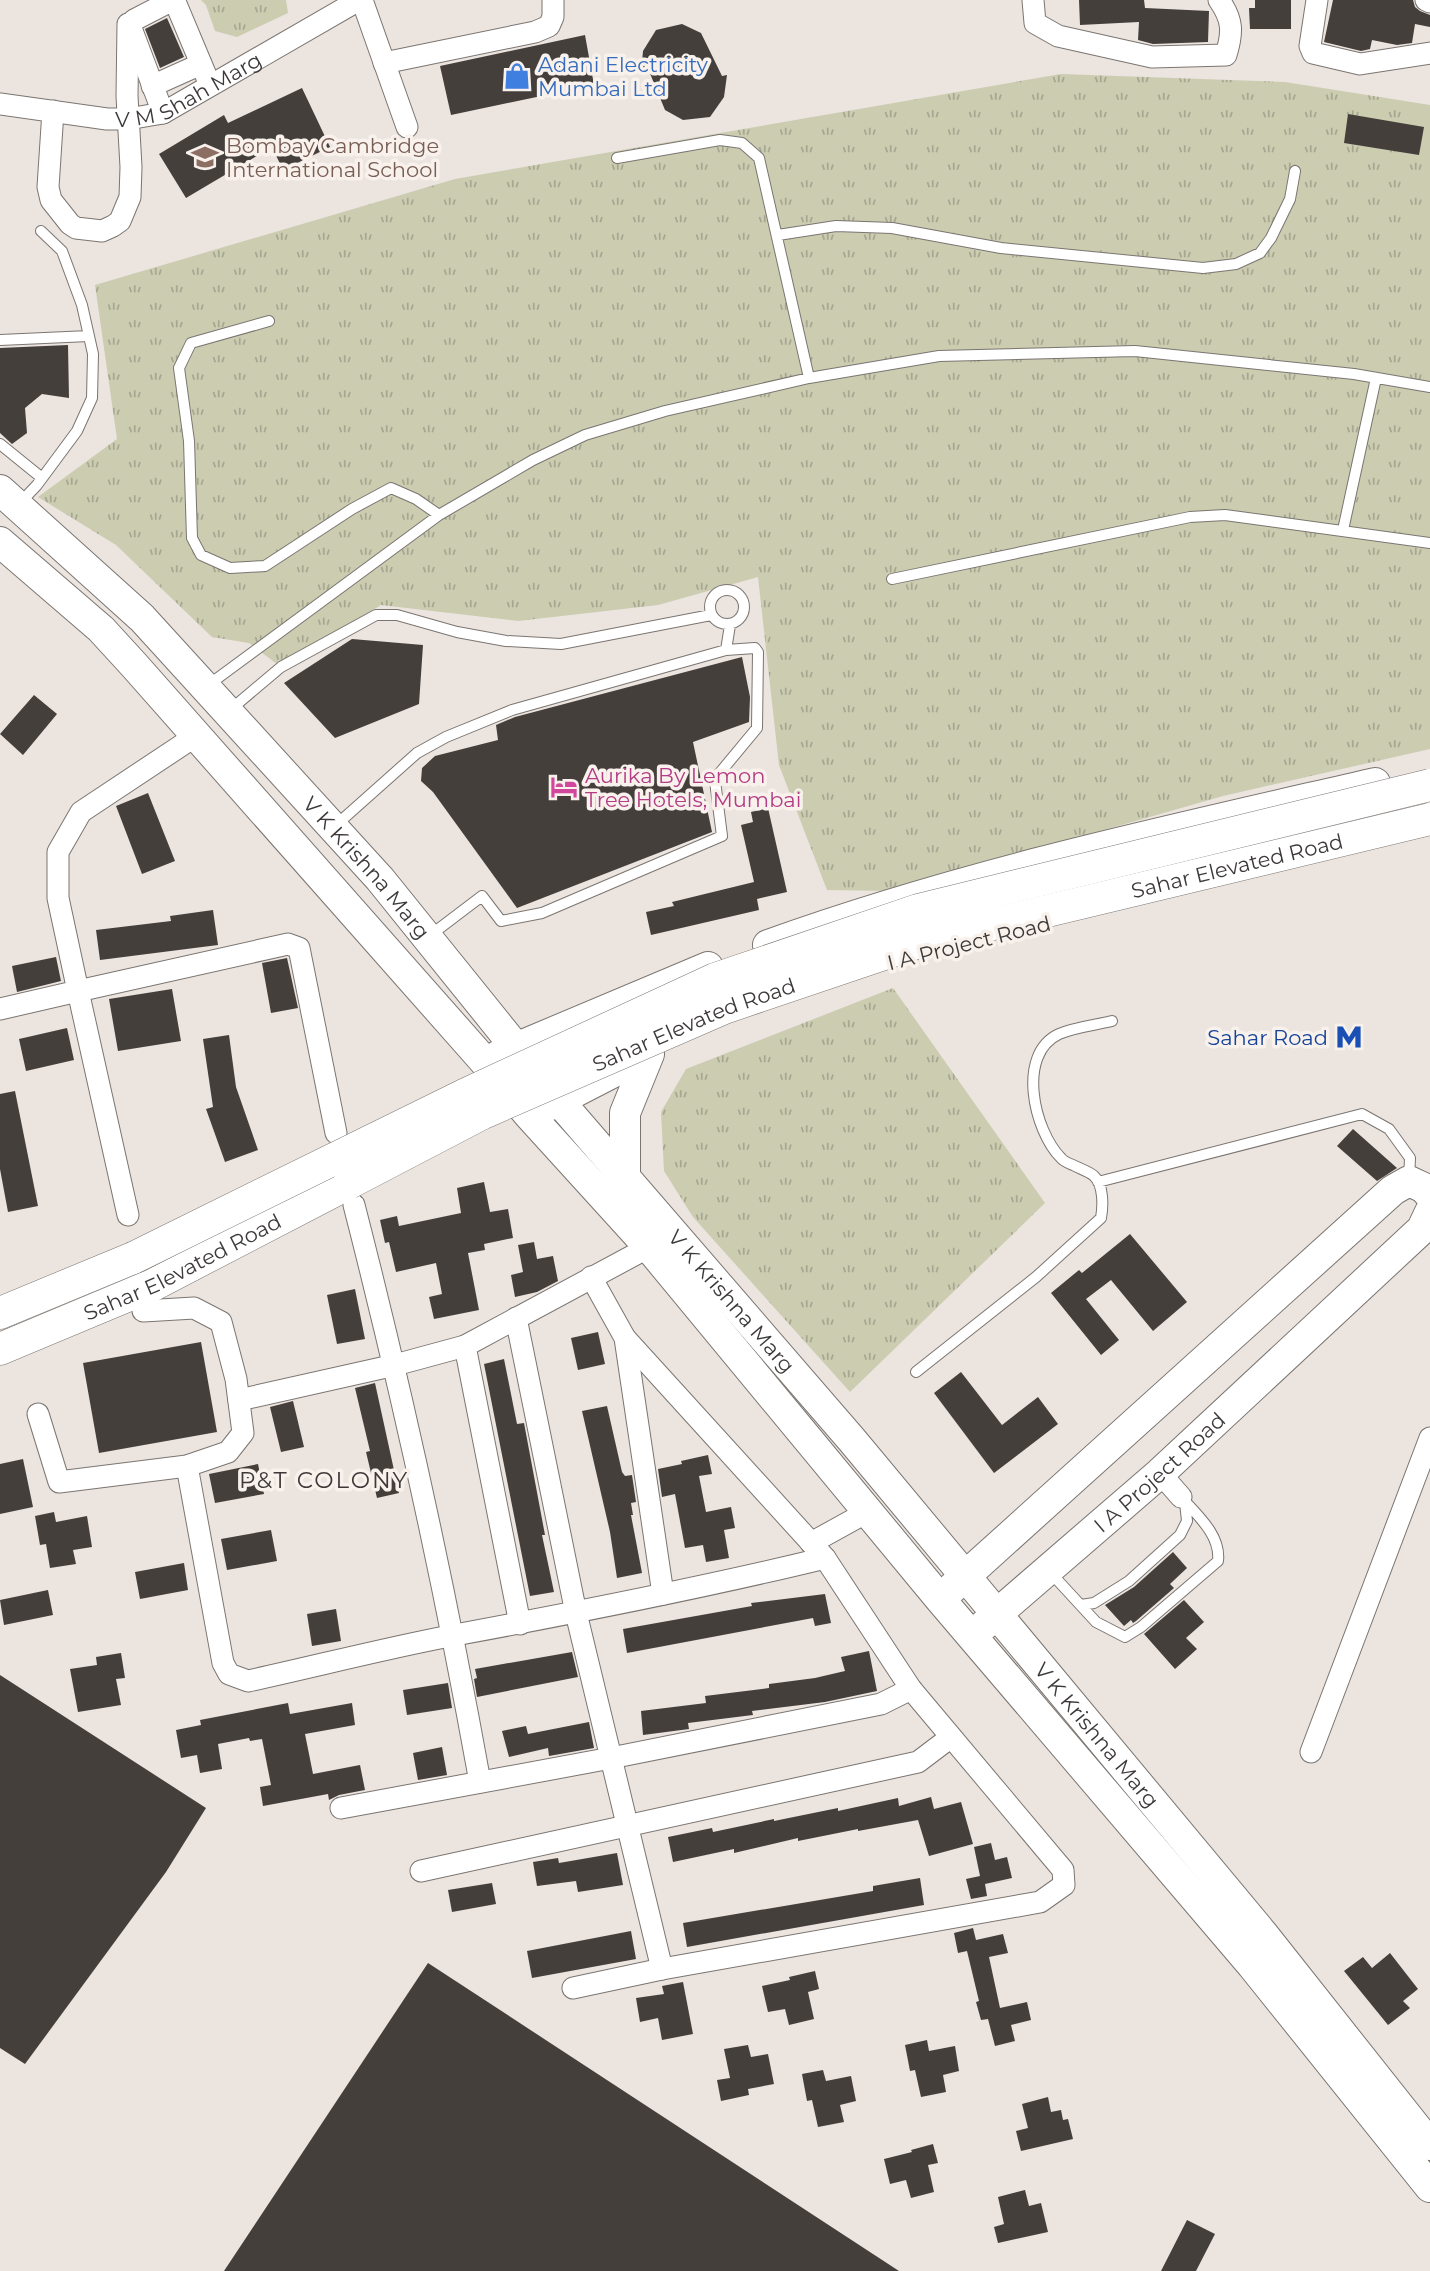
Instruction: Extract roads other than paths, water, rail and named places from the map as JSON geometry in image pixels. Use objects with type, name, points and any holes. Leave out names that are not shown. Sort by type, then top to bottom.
[{"type":"main road","name":"Sahar Elevated Road","points":[[0,1312],[140,1255],[452,1101],[715,979],[918,910],[1430,785]]},
{"type":"main road","name":"Sahar Elevated Road","points":[[0,1349],[153,1285],[483,1113],[724,1008],[922,941],[1430,819]]},
{"type":"street","points":[[361,0],[407,127]]},
{"type":"street","name":"V M Shah Marg","points":[[0,104],[107,119],[163,113],[361,0]]},
{"type":"street","points":[[384,63],[534,32],[549,26],[553,17],[553,0]]},
{"type":"street","points":[[1033,0],[1035,23],[1058,36],[1153,57],[1226,55],[1231,37],[1229,14],[1219,0]]},
{"type":"street","points":[[1317,0],[1310,46],[1313,52],[1360,64],[1430,53]]},
{"type":"street","points":[[163,113],[131,27],[134,20],[169,2],[176,4],[210,85]]},
{"type":"street","points":[[53,111],[49,194],[51,200],[70,224],[85,230],[102,231],[113,226],[120,221],[128,203],[131,167],[128,24]]},
{"type":"street","points":[[152,86],[201,64]]},
{"type":"street","name":"V K Krishna Marg","points":[[9,498],[137,614],[380,879],[559,1101],[625,1178],[660,1239],[940,1599],[1253,1944],[1430,2145]]},
{"type":"street","name":"V K Krishna Marg","points":[[0,542],[110,638],[529,1115],[660,1239],[852,1440],[997,1614],[1253,1944],[1430,2188]]},
{"type":"street","points":[[110,638],[137,614]]},
{"type":"street","points":[[128,1214],[58,898],[58,852],[81,812],[197,735]]},
{"type":"street","points":[[485,1062],[516,1046],[702,969],[844,918],[980,877],[1430,770]]},
{"type":"street","name":"I A Project Road","points":[[529,1115],[649,1054],[782,997],[924,951],[1430,834]]},
{"type":"street","points":[[0,1009],[288,944],[299,948],[336,1133]]},
{"type":"street","points":[[487,1010],[533,1024],[578,1020]]},
{"type":"street","points":[[625,1178],[625,1113],[649,1054]]},
{"type":"street","points":[[940,1599],[1382,1199],[1420,1188]]},
{"type":"street","points":[[354,1205],[395,1365],[454,1636],[481,1782]]},
{"type":"street","name":"I A Project Road","points":[[972,1636],[1160,1472],[1422,1229],[1430,1212]]},
{"type":"street","points":[[239,1400],[395,1365],[465,1346],[660,1239]]},
{"type":"street","points":[[573,1988],[662,1969],[1040,1902],[1064,1885],[1063,1870],[911,1689],[818,1551],[625,1338],[592,1277]]},
{"type":"street","points":[[38,1414],[58,1482],[187,1466],[228,1452],[243,1433],[236,1379],[221,1322],[194,1308],[142,1311]]},
{"type":"street","points":[[516,1318],[576,1613],[662,1969]]},
{"type":"street","points":[[625,1338],[663,1594]]},
{"type":"street","points":[[465,1346],[520,1625]]},
{"type":"street","points":[[1311,1752],[1430,1438]]},
{"type":"street","points":[[187,1466],[223,1663],[229,1674],[248,1681],[663,1594],[818,1551],[869,1511]]},
{"type":"street","points":[[1160,1472],[1183,1499]]},
{"type":"street","points":[[341,1808],[881,1704],[911,1689]]},
{"type":"street","points":[[421,1871],[628,1828],[918,1762],[951,1737]]},
{"type":"lane","points":[[617,158],[720,140],[742,144],[758,158],[809,378]]},
{"type":"lane","points":[[778,235],[836,226],[892,228],[1001,247],[1203,268],[1236,264],[1259,253],[1272,239],[1290,199],[1295,172]]},
{"type":"lane","points":[[9,498],[42,478],[77,430],[92,398],[93,354],[82,305],[62,251],[41,231]]},
{"type":"lane","points":[[269,320],[191,343],[179,368],[189,441],[192,538],[201,555],[230,568],[265,566],[352,509],[391,488],[416,499],[439,515]]},
{"type":"lane","points":[[0,340],[89,336]]},
{"type":"lane","points":[[205,688],[439,515],[533,460],[585,435],[665,411],[809,378],[939,356],[1135,351],[1376,378],[1430,387]]},
{"type":"lane","points":[[1343,530],[1376,378]]},
{"type":"lane","points":[[0,444],[42,478]]},
{"type":"lane","points":[[892,579],[1190,517],[1225,515],[1430,544]]},
{"type":"lane","points":[[726,650],[730,625],[743,614],[744,603],[738,594],[726,590],[716,594],[710,604],[711,615],[720,623],[730,625]]},
{"type":"lane","points":[[228,712],[281,667],[376,615],[397,615],[457,632],[506,641],[561,643],[711,615]]},
{"type":"lane","points":[[333,828],[417,753],[446,737],[512,710],[726,650],[755,649],[758,652],[757,727],[715,781],[722,836],[542,913],[501,920],[482,896],[428,937]]},
{"type":"lane","points":[[916,1372],[1036,1277],[1101,1218],[1103,1205],[1094,1176],[1062,1159],[1048,1139],[1036,1106],[1032,1073],[1039,1053],[1059,1034],[1112,1021]]},
{"type":"lane","points":[[1098,1182],[1362,1114],[1390,1129],[1410,1158],[1420,1188]]},
{"type":"lane","points":[[1048,1570],[1096,1622],[1125,1637],[1204,1576],[1218,1561],[1219,1550],[1203,1522],[1183,1499]]},
{"type":"lane","points":[[1081,1605],[1094,1603],[1129,1581],[1180,1535],[1187,1521],[1183,1499]]},
{"type":"place","name":"Adani Electricity Mumbai Ltd","points":[[517,76]]},
{"type":"place","name":"Bombay Cambridge International School","points":[[205,157]]},
{"type":"place","name":"Aurika By Lemon Tree Hotels, Mumbai","points":[[564,787]]},
{"type":"place","name":"Sahar Road","points":[[1349,1037]]},
{"type":"district","name":"P&T COLONY","points":[[324,1480]]}]
